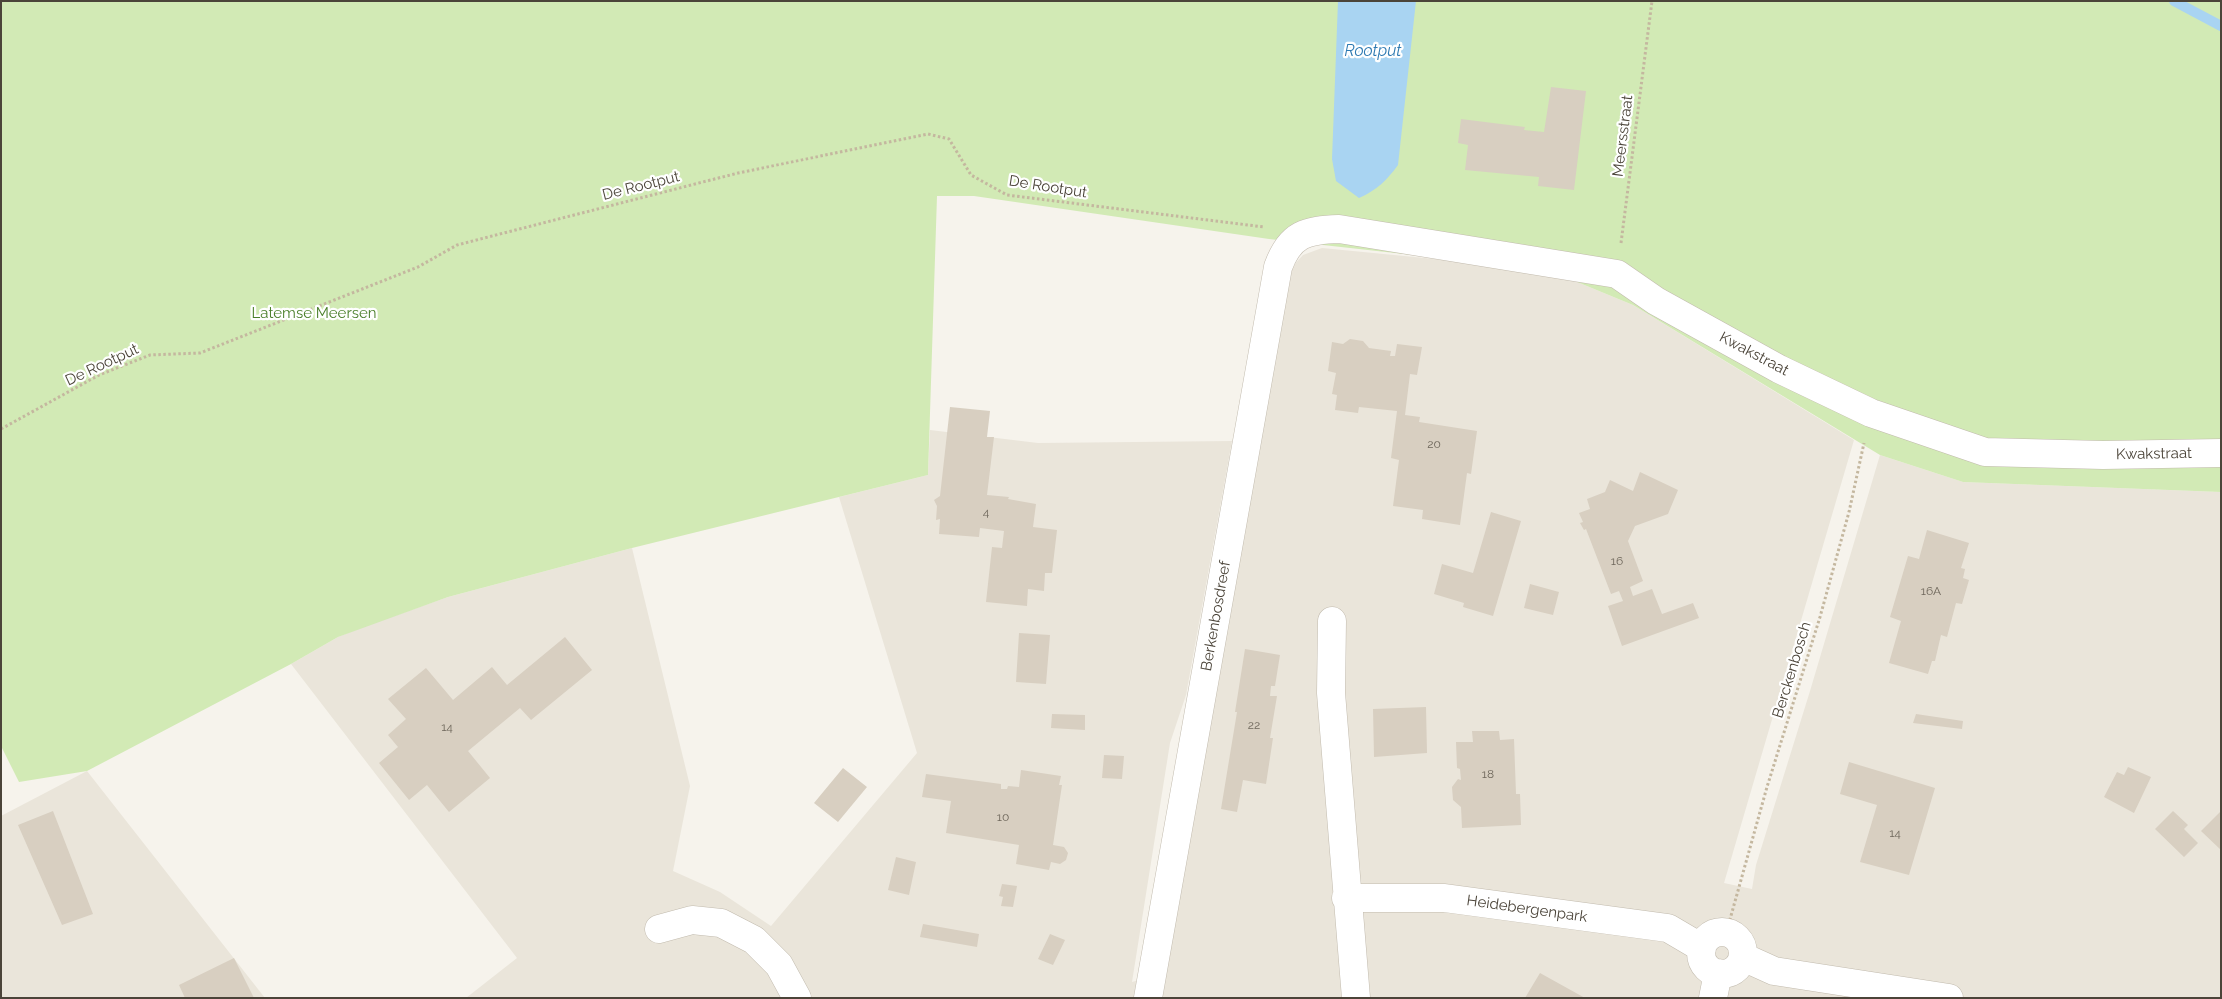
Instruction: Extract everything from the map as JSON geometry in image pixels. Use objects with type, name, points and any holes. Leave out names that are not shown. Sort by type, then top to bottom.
[{"type":"street","name":"Kwakstraat","points":[[1295,238],[1315,230],[1339,229],[1617,274],[1656,301],[1779,369],[1871,413],[1984,452],[2103,455],[2221,453]]},
{"type":"street","name":"Berkenbosdreef","points":[[1148,998],[1278,267],[1284,252],[1295,238]]},
{"type":"street","points":[[1332,621],[1331,694],[1346,898],[1356,998]]},
{"type":"street","name":"Heidebergenpark","points":[[1346,898],[1445,898],[1668,928],[1702,948]]},
{"type":"street","points":[[659,929],[692,920],[721,923],[754,940],[778,965],[797,998]]},
{"type":"street","points":[[1727,932],[1737,937],[1742,946],[1743,957],[1738,967],[1729,972],[1716,985],[1702,959],[1702,948],[1707,938],[1716,933],[1727,932]]},
{"type":"street","points":[[1743,957],[1774,971],[1949,998]]},
{"type":"path","name":"Meersstraat","points":[[1617,274],[1652,1]]},
{"type":"path","name":"De Rootput","points":[[1,429],[99,375],[150,355],[200,353],[418,267],[457,245],[738,173],[928,134],[949,139],[971,175],[1007,195],[1262,226],[1295,238]]},
{"type":"path","name":"Berckenbosch","points":[[1727,932],[1767,787],[1820,617],[1849,512],[1871,413]]},
{"type":"shaded area","points":[[1322,248],[1548,270],[1633,305],[1854,440],[1724,883],[1752,889],[1756,865],[1880,455],[1963,482],[2221,492],[2221,998],[466,998],[517,958],[291,664],[338,637],[448,597],[632,548],[690,786],[673,871],[720,892],[771,926],[917,753],[839,497],[928,475],[930,430],[1038,443],[1232,441],[1186,695],[1170,743],[1132,982],[1162,974],[1281,289],[1293,266],[1303,255]]},
{"type":"shaded area","points":[[87,771],[265,998],[1,998],[1,816]]},
{"type":"green space","name":"Latemse Meersen","points":[[1,1],[2221,1],[2221,492],[1963,482],[1880,455],[1633,305],[1548,270],[1269,239],[974,196],[937,196],[928,475],[632,548],[448,597],[338,637],[291,664],[87,771],[19,782],[1,746]]},
{"type":"water","name":"Rootput","points":[[1338,1],[1416,1],[1398,165],[1381,184],[1359,198],[1336,181],[1332,159]]},
{"type":"building","points":[[1551,87],[1586,91],[1574,190],[1538,186],[1539,177],[1465,170],[1468,145],[1458,143],[1461,119],[1525,127],[1524,130],[1544,132]]},
{"type":"building","points":[[1350,339],[1363,341],[1369,348],[1391,351],[1390,356],[1395,356],[1397,344],[1422,347],[1417,375],[1410,374],[1405,415],[1420,417],[1419,422],[1477,431],[1471,474],[1467,473],[1460,525],[1422,519],[1423,510],[1393,506],[1399,460],[1391,458],[1397,411],[1359,407],[1358,413],[1335,410],[1337,395],[1332,394],[1336,373],[1328,371],[1332,342],[1343,344]]},
{"type":"building","points":[[950,407],[990,411],[987,437],[994,437],[987,495],[1009,497],[1008,499],[1036,504],[1033,527],[1057,530],[1052,573],[1045,573],[1044,591],[1028,589],[1027,606],[986,602],[992,547],[1002,548],[1004,531],[980,528],[979,537],[939,534],[940,519],[936,520],[937,506],[934,500],[940,496]]},
{"type":"building","points":[[1640,472],[1678,490],[1668,514],[1635,526],[1628,541],[1643,581],[1630,587],[1633,596],[1652,589],[1662,614],[1693,603],[1699,618],[1622,646],[1608,606],[1623,601],[1619,591],[1611,594],[1586,529],[1584,530],[1580,523],[1583,522],[1579,513],[1590,509],[1587,499],[1605,492],[1610,480],[1633,491]]},
{"type":"building","points":[[1491,512],[1521,521],[1493,616],[1463,607],[1464,603],[1434,594],[1442,564],[1473,573]]},
{"type":"building","points":[[1927,530],[1969,543],[1961,568],[1965,569],[1963,578],[1969,580],[1962,604],[1956,603],[1947,637],[1941,635],[1935,661],[1932,661],[1928,674],[1889,663],[1901,621],[1890,617],[1908,556],[1919,559]]},
{"type":"building","points":[[1530,584],[1559,592],[1553,615],[1524,608]]},
{"type":"building","points":[[1019,633],[1050,635],[1046,684],[1016,682]]},
{"type":"building","points":[[565,637],[592,670],[531,720],[520,708],[468,751],[490,778],[449,812],[427,785],[409,800],[379,763],[398,747],[388,735],[406,719],[388,699],[426,668],[453,700],[492,667],[507,685]]},
{"type":"building","points":[[1245,649],[1280,655],[1275,686],[1271,686],[1270,696],[1277,696],[1270,738],[1273,738],[1266,784],[1243,780],[1237,812],[1221,809]]},
{"type":"building","points":[[1426,707],[1427,753],[1374,757],[1373,709]]},
{"type":"building","points":[[1052,714],[1085,715],[1085,730],[1051,728]]},
{"type":"building","points":[[1916,714],[1963,721],[1962,729],[1913,723]]},
{"type":"building","points":[[1472,731],[1499,731],[1500,740],[1514,739],[1516,794],[1520,794],[1521,825],[1462,828],[1461,807],[1453,800],[1452,787],[1458,779],[1461,780],[1460,769],[1457,768],[1456,742],[1473,742]]},
{"type":"building","points":[[1104,755],[1124,756],[1122,779],[1102,778]]},
{"type":"building","points":[[1849,762],[1935,788],[1909,875],[1860,862],[1877,805],[1840,794]]},
{"type":"building","points":[[2128,767],[2151,777],[2134,813],[2104,797],[2117,772],[2124,775]]},
{"type":"building","points":[[843,768],[867,787],[838,822],[814,803]]},
{"type":"building","points":[[1021,770],[1061,776],[1059,785],[1062,785],[1053,845],[1064,847],[1068,853],[1066,860],[1060,864],[1051,862],[1049,870],[1016,864],[1019,845],[946,833],[951,801],[922,797],[926,774],[1001,784],[1001,789],[1007,789],[1008,786],[1019,787]]},
{"type":"building","points":[[53,811],[93,914],[62,925],[18,825]]},
{"type":"building","points":[[2173,811],[2188,825],[2184,829],[2198,843],[2184,857],[2155,829]]},
{"type":"building","points":[[2221,811],[2221,850],[2201,831]]},
{"type":"building","points":[[896,857],[916,862],[909,895],[888,890]]},
{"type":"building","points":[[1002,884],[1017,886],[1013,907],[1001,906],[1003,897],[999,896]]},
{"type":"building","points":[[923,924],[979,934],[977,947],[920,937]]},
{"type":"building","points":[[1050,934],[1065,940],[1053,965],[1038,959]]},
{"type":"building","points":[[234,958],[254,998],[185,998],[179,985]]},
{"type":"building","points":[[1540,973],[1585,998],[1525,998]]},
{"type":"waterway","points":[[2174,1],[2221,26]]}]
